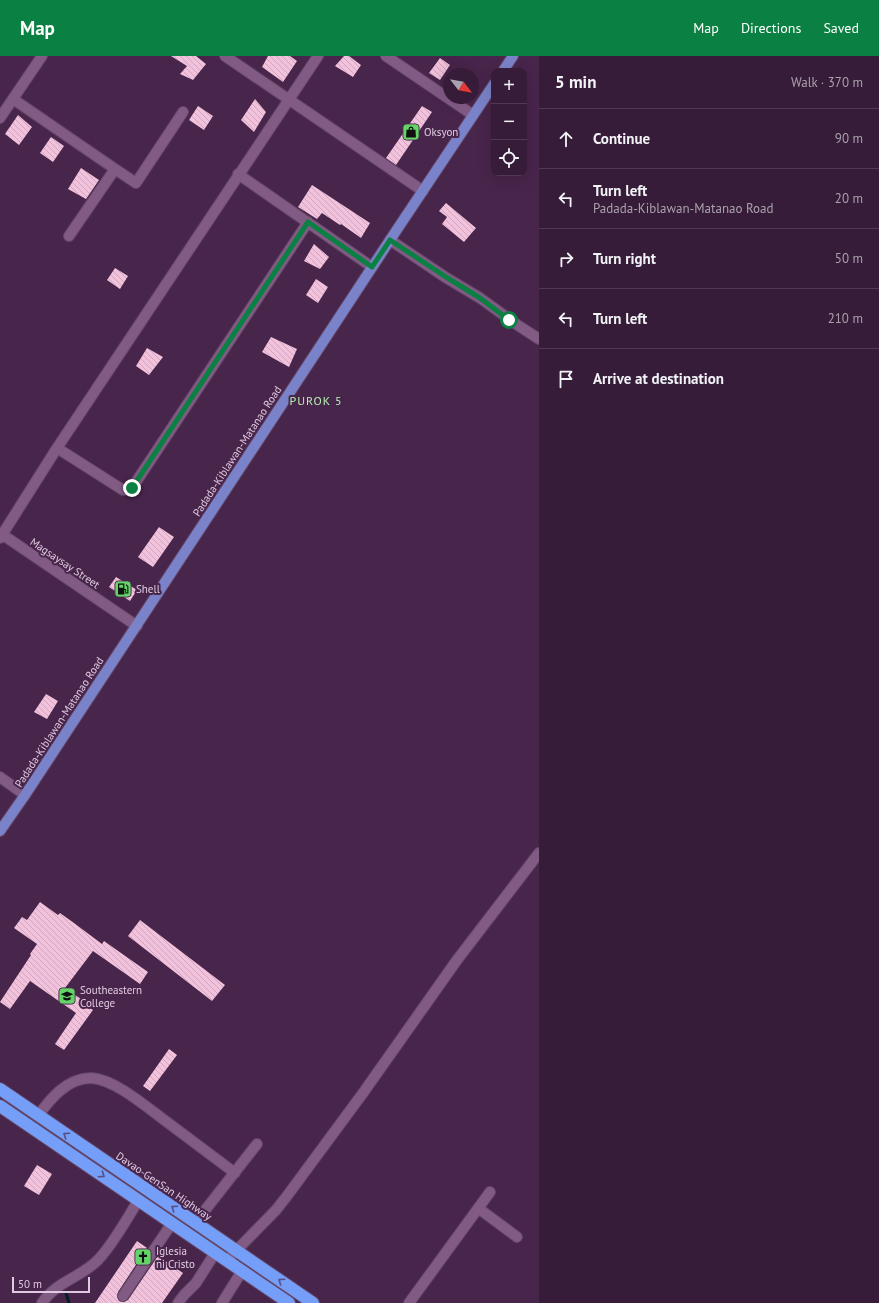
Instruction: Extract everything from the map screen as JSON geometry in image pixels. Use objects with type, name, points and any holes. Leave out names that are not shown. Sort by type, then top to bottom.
[{"type":"highway","name":"Davao-GenSan Highway","points":[[0,1089],[313,1303]]},
{"type":"highway","points":[[0,1106],[289,1303]]},
{"type":"main road","points":[[505,68],[513,56]]},
{"type":"main road","name":"Padada-Kiblawan-Matanao Road","points":[[0,831],[137,626],[491,88]]},
{"type":"street","points":[[0,118],[42,56]]},
{"type":"street","points":[[225,56],[423,191]]},
{"type":"street","points":[[1,535],[238,174],[318,56]]},
{"type":"street","points":[[386,56],[473,115]]},
{"type":"street","points":[[13,99],[136,183],[183,112]]},
{"type":"street","points":[[69,236],[114,169]]},
{"type":"street","points":[[238,174],[372,267]]},
{"type":"street","points":[[57,448],[123,490],[132,488],[308,222]]},
{"type":"street","points":[[390,240],[480,298],[509,320],[539,339]]},
{"type":"street","name":"Magsaysay Street","points":[[1,535],[137,626]]},
{"type":"street","points":[[0,777],[25,795]]},
{"type":"street","points":[[226,1261],[276,1210],[287,1196],[363,1093],[457,960],[539,853]]},
{"type":"street","points":[[38,1116],[54,1095],[64,1088],[78,1080],[89,1078],[99,1079],[108,1082],[127,1093],[235,1173]]},
{"type":"street","points":[[196,1223],[257,1144]]},
{"type":"street","points":[[409,1303],[490,1192]]},
{"type":"street","points":[[42,1303],[50,1292],[80,1274],[98,1259],[138,1201]]},
{"type":"street","points":[[478,1208],[517,1237]]},
{"type":"street","points":[[123,1296],[172,1223]]},
{"type":"street","points":[[178,1303],[196,1283],[215,1253]]},
{"type":"street","points":[[222,1303],[242,1271]]},
{"type":"building","points":[[171,56],[196,56],[206,64],[193,80],[180,74],[187,66]]},
{"type":"building","points":[[268,56],[290,56],[297,61],[283,82],[262,67]]},
{"type":"building","points":[[344,56],[349,56],[361,65],[353,77],[335,66]]},
{"type":"building","points":[[440,58],[450,65],[448,68],[443,68],[443,76],[440,80],[429,73]]},
{"type":"building","points":[[255,99],[266,112],[254,132],[241,120]]},
{"type":"building","points":[[198,106],[213,116],[204,130],[189,120]]},
{"type":"building","points":[[422,106],[432,112],[396,165],[386,158]]},
{"type":"building","points":[[18,115],[32,127],[19,145],[5,134]]},
{"type":"building","points":[[51,137],[64,146],[53,162],[40,153]]},
{"type":"building","points":[[81,168],[99,180],[86,199],[68,189]]},
{"type":"building","points":[[312,185],[370,223],[361,238],[322,213],[317,219],[298,207]]},
{"type":"building","points":[[446,203],[476,228],[464,242],[442,224],[447,217],[439,211]]},
{"type":"building","points":[[314,244],[329,257],[320,269],[304,261]]},
{"type":"building","points":[[115,268],[128,276],[120,289],[107,280]]},
{"type":"building","points":[[316,279],[328,287],[318,303],[306,295]]},
{"type":"building","points":[[271,337],[297,349],[289,367],[262,352]]},
{"type":"building","points":[[147,348],[163,357],[149,375],[136,366]]},
{"type":"building","points":[[159,527],[174,537],[153,567],[138,557]]},
{"type":"building","name":"Shell","points":[[116,577],[137,590],[130,601],[109,587]]},
{"type":"building","points":[[46,694],[58,701],[47,719],[34,712]]},
{"type":"building","points":[[40,902],[58,915],[60,913],[102,944],[104,941],[148,972],[140,984],[93,951],[65,988],[84,1001],[82,1003],[93,1010],[64,1050],[55,1044],[76,1013],[30,981],[10,1009],[0,1002],[37,944],[14,928],[22,917],[27,920]]},
{"type":"building","points":[[140,920],[225,985],[212,1001],[128,936]]},
{"type":"building","points":[[169,1049],[177,1055],[150,1091],[143,1086]]},
{"type":"building","points":[[37,1165],[52,1174],[39,1195],[24,1186]]},
{"type":"building","name":"Iglesia ni Cristo","points":[[137,1241],[147,1248],[118,1292],[117,1296],[119,1301],[123,1302],[128,1300],[158,1256],[183,1273],[162,1303],[95,1303]]},
{"type":"waterway","points":[[66,1293],[69,1303]]},
{"type":"place","name":"Oksyon","points":[[411,132]]},
{"type":"place","name":"Shell","points":[[123,589]]},
{"type":"place","name":"Southeastern College","points":[[67,996]]},
{"type":"place","name":"Iglesia ni Cristo","points":[[143,1257]]},
{"type":"district","name":"PUROK 5","points":[[316,400]]},
{"type":"route","points":[[132,488],[308,222],[372,267],[390,240],[480,298],[509,320]]}]
